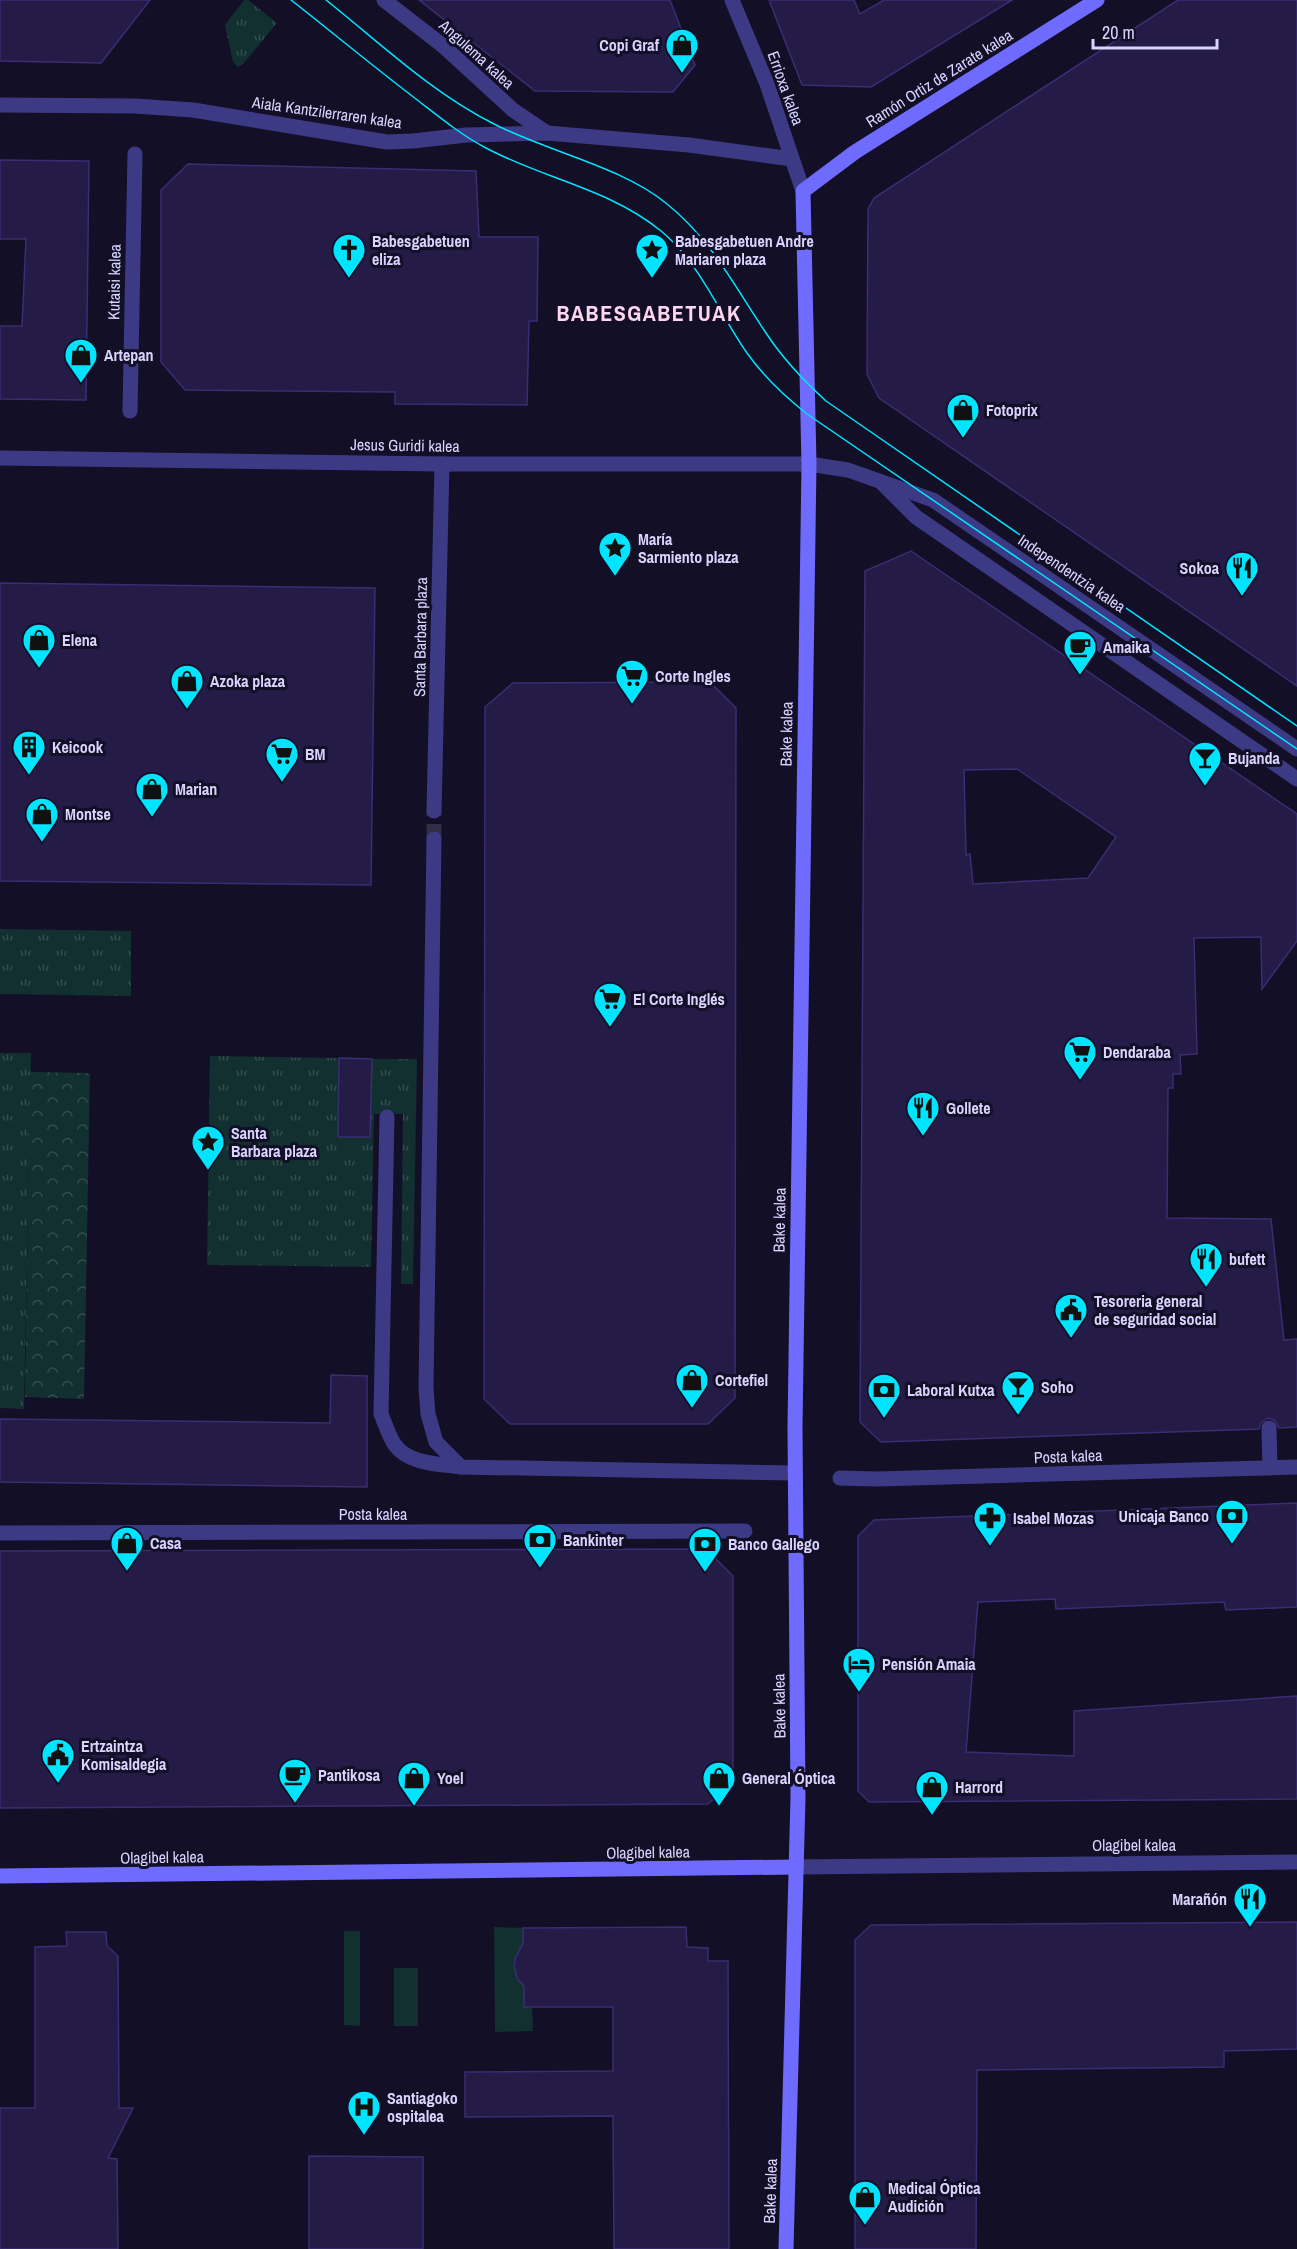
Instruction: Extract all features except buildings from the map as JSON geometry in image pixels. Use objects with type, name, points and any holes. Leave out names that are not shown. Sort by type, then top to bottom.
[{"type":"main road","name":"Ramón Ortiz de Zarate kalea","points":[[803,190],[855,152],[1097,0]]},
{"type":"main road","name":"Bake kalea","points":[[786,2249],[798,1798],[795,1473],[809,464],[803,190]]},
{"type":"main road","name":"Olagibel kalea","points":[[0,1876],[796,1867]]},
{"type":"street","name":"Angulema kalea","points":[[384,0],[442,45],[513,110],[547,133]]},
{"type":"street","name":"Errioxa kalea","points":[[732,0],[767,84],[803,190]]},
{"type":"street","name":"Aiala Kantzilerraren kalea","points":[[0,105],[135,106],[184,109],[387,142],[466,135],[547,133],[689,145],[792,159]]},
{"type":"street","name":"Kutaisi kalea","points":[[130,411],[135,154]]},
{"type":"street","name":"Jesus Guridi kalea","points":[[0,458],[442,464],[809,464]]},
{"type":"street","name":"Santa Barbara plaza","points":[[434,812],[442,464]]},
{"type":"street","name":"Independentzia kalea","points":[[809,464],[848,470],[933,500],[1297,749]]},
{"type":"street","points":[[881,482],[916,517],[1297,779]]},
{"type":"street","points":[[434,839],[426,1388],[428,1414],[436,1442],[461,1467]]},
{"type":"street","points":[[387,1117],[381,1414],[394,1445],[406,1455],[423,1461],[461,1467],[795,1473]]},
{"type":"street","points":[[1269,1428],[1270,1468]]},
{"type":"street","name":"Posta kalea","points":[[840,1478],[877,1479],[1297,1467]]},
{"type":"street","name":"Posta kalea","points":[[0,1533],[745,1531]]},
{"type":"street","name":"Olagibel kalea","points":[[796,1867],[1297,1862]]},
{"type":"green space","points":[[244,0],[248,0],[277,23],[238,67],[233,62],[225,25]]},
{"type":"green space","points":[[0,929],[131,931],[131,996],[0,994]]},
{"type":"green space","points":[[0,1053],[31,1053],[24,1409],[0,1408]]},
{"type":"green space","points":[[210,1056],[339,1058],[338,1137],[370,1137],[372,1059],[417,1059],[413,1284],[401,1284],[403,1114],[374,1114],[371,1267],[207,1265]]},
{"type":"green space","points":[[30,1072],[90,1073],[84,1399],[25,1397]]},
{"type":"green space","points":[[494,1927],[528,1928],[523,1932],[523,1949],[515,1966],[518,1980],[524,1986],[524,2007],[532,2007],[533,2031],[495,2032]]},
{"type":"green space","points":[[344,1931],[360,1931],[360,2026],[344,2025]]},
{"type":"green space","points":[[394,1968],[418,1968],[418,2026],[394,2026]]},
{"type":"tunnel","points":[[434,811],[434,839]]},
{"type":"tram line","points":[[291,0],[441,119],[468,137],[508,159],[599,194],[661,231],[675,244],[698,273],[754,362],[775,386],[807,414],[1297,749]]},
{"type":"tram line","points":[[326,0],[407,66],[471,112],[515,134],[629,180],[667,204],[697,232],[779,352],[826,401],[1297,726]]},
{"type":"place","name":"Copi Graf","points":[[682,74]]},
{"type":"place","name":"Babesgabetuen eliza","points":[[349,279]]},
{"type":"place","name":"Babesgabetuen Andre Mariaren plaza","points":[[652,279]]},
{"type":"place","name":"Artepan","points":[[81,384]]},
{"type":"place","name":"Fotoprix","points":[[963,439]]},
{"type":"place","name":"María Sarmiento plaza","points":[[615,577]]},
{"type":"place","name":"Sokoa","points":[[1242,597]]},
{"type":"place","name":"Elena","points":[[39,669]]},
{"type":"place","name":"Amaika","points":[[1080,676]]},
{"type":"place","name":"Corte Ingles","points":[[632,705]]},
{"type":"place","name":"Azoka plaza","points":[[187,710]]},
{"type":"place","name":"Keicook","points":[[29,776]]},
{"type":"place","name":"BM","points":[[282,783]]},
{"type":"place","name":"Bujanda","points":[[1205,787]]},
{"type":"place","name":"Marian","points":[[152,818]]},
{"type":"place","name":"Montse","points":[[42,843]]},
{"type":"place","name":"El Corte Inglés","points":[[610,1028]]},
{"type":"place","name":"Dendaraba","points":[[1080,1081]]},
{"type":"place","name":"Gollete","points":[[923,1137]]},
{"type":"place","name":"Santa Barbara plaza","points":[[208,1171]]},
{"type":"place","name":"bufett","points":[[1206,1288]]},
{"type":"place","name":"Tesoreria general de seguridad social","points":[[1071,1339]]},
{"type":"place","name":"Cortefiel","points":[[692,1409]]},
{"type":"place","name":"Soho","points":[[1018,1416]]},
{"type":"place","name":"Laboral Kutxa","points":[[884,1419]]},
{"type":"place","name":"Unicaja Banco","points":[[1232,1545]]},
{"type":"place","name":"Isabel Mozas","points":[[990,1547]]},
{"type":"place","name":"Bankinter","points":[[540,1569]]},
{"type":"place","name":"Casa","points":[[127,1572]]},
{"type":"place","name":"Banco Gallego","points":[[705,1573]]},
{"type":"place","name":"Pensión Amaia","points":[[859,1693]]},
{"type":"place","name":"Ertzaintza Komisaldegia","points":[[58,1784]]},
{"type":"place","name":"Pantikosa","points":[[295,1804]]},
{"type":"place","name":"Yoel","points":[[414,1807]]},
{"type":"place","name":"General Óptica","points":[[719,1807]]},
{"type":"place","name":"Harrord","points":[[932,1816]]},
{"type":"place","name":"Marañón","points":[[1250,1928]]},
{"type":"place","name":"Santiagoko ospitalea","points":[[364,2136]]},
{"type":"place","name":"Medical Óptica Audición","points":[[865,2226]]},
{"type":"district","name":"BABESGABETUAK","points":[[649,313]]}]
